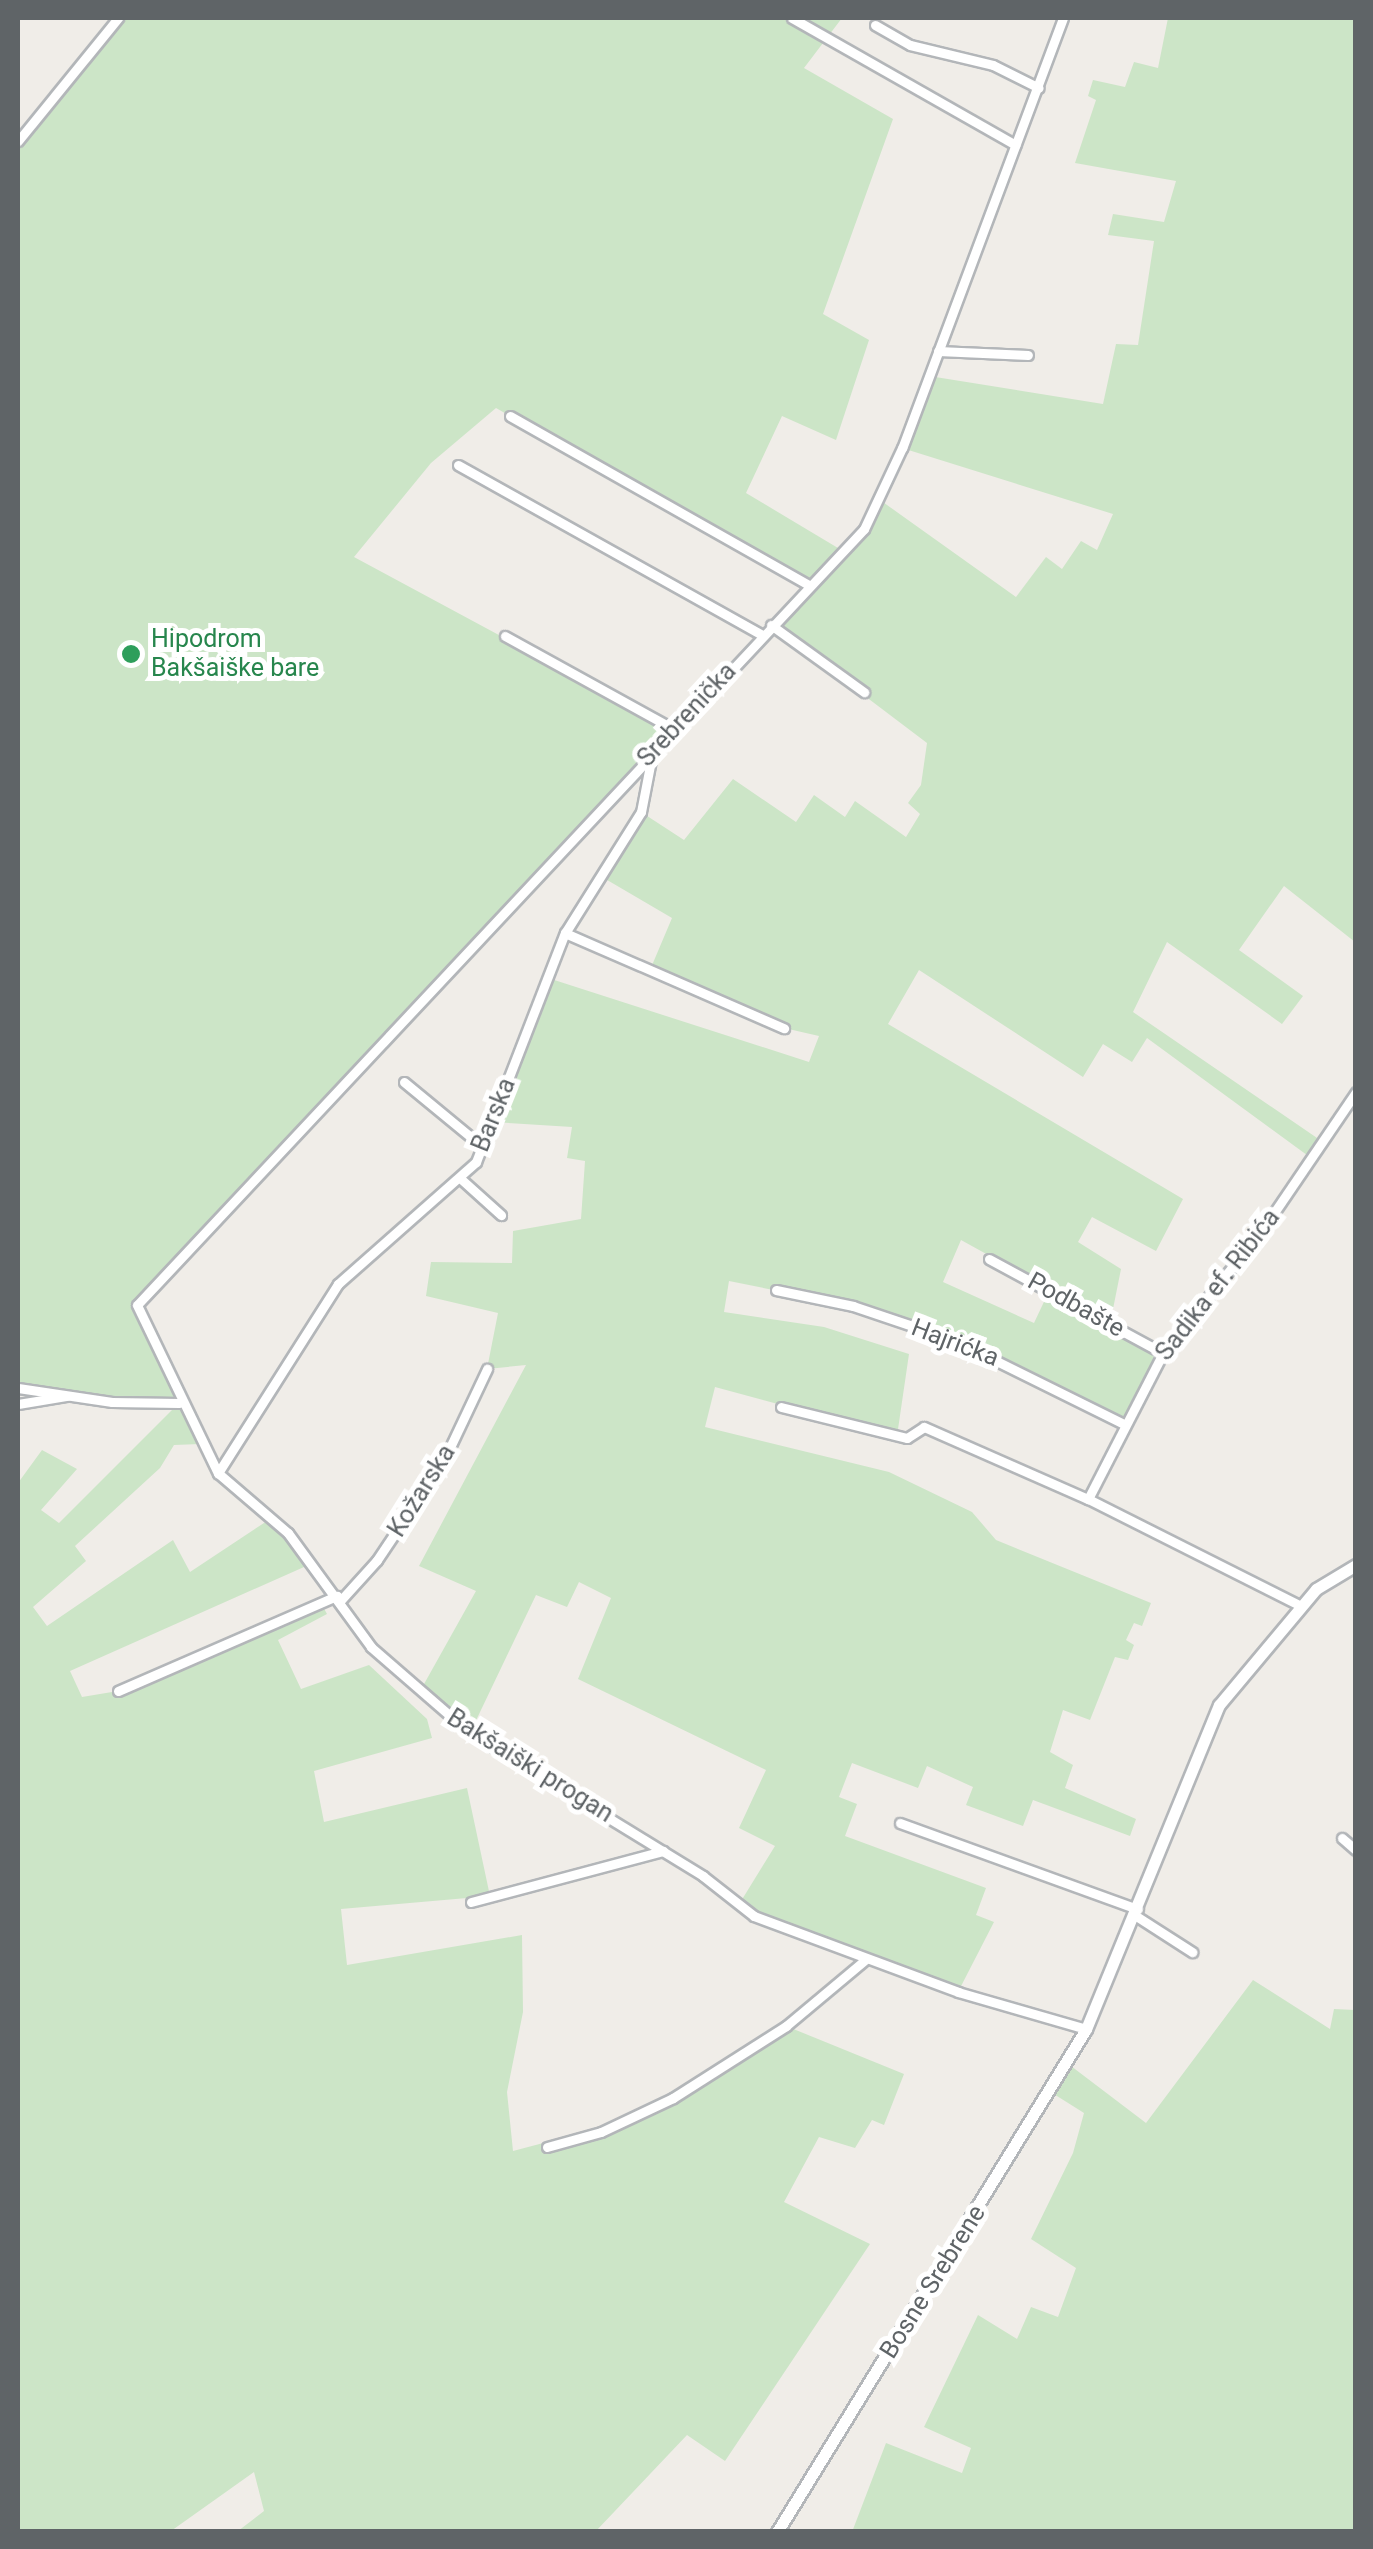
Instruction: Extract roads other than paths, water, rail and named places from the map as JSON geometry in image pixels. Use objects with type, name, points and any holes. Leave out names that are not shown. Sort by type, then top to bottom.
[{"type":"street","points":[[18,142],[118,18]]},
{"type":"street","points":[[792,18],[1016,145]]},
{"type":"street","name":"Srebrenička","points":[[137,1305],[864,529],[880,500],[1063,18]]},
{"type":"street","points":[[875,25],[910,45],[993,65],[1039,88]]},
{"type":"street","points":[[938,350],[1028,355]]},
{"type":"street","points":[[510,416],[809,585]]},
{"type":"street","points":[[458,465],[762,635]]},
{"type":"street","points":[[772,625],[864,692]]},
{"type":"street","points":[[504,636],[675,730]]},
{"type":"street","name":"Barska","points":[[218,1473],[338,1284],[413,1212],[461,1180],[484,1148],[564,933],[641,812],[652,753]]},
{"type":"street","points":[[564,933],[784,1028]]},
{"type":"street","points":[[404,1082],[484,1148]]},
{"type":"street","name":"Sadika ef. Ribića","points":[[1088,1499],[1162,1353],[1265,1226],[1356,1092]]},
{"type":"street","points":[[461,1180],[501,1215]]},
{"type":"street","name":"Podbašte","points":[[989,1258],[1162,1353]]},
{"type":"street","name":"Hajrićka","points":[[776,1290],[854,1306],[987,1352],[1124,1424]]},
{"type":"street","name":"Bakšaiški progan","points":[[137,1305],[179,1403],[218,1473],[288,1533],[371,1647],[419,1693],[508,1758],[663,1850],[754,1916],[866,1959],[1086,2029]]},
{"type":"street","name":"Kožarska","points":[[338,1599],[378,1560],[444,1460],[487,1369]]},
{"type":"street","points":[[18,1388],[179,1403]]},
{"type":"street","points":[[18,1404],[69,1395]]},
{"type":"street","points":[[781,1406],[907,1438],[924,1427],[1088,1499],[1301,1606]]},
{"type":"street","name":"Bosne Srebrene","points":[[776,2532],[1086,2029],[1137,1912],[1204,1733],[1236,1681],[1301,1606],[1356,1564]]},
{"type":"street","points":[[118,1691],[338,1599]]},
{"type":"street","points":[[900,1823],[1137,1912],[1192,1952]]},
{"type":"street","points":[[1342,1838],[1356,1850]]},
{"type":"street","points":[[471,1902],[663,1850]]},
{"type":"street","points":[[547,2147],[602,2132],[672,2098],[786,2026],[866,1959]]},
{"type":"place","name":"Hipodrom Bakšaiške bare","points":[[131,654]]}]
